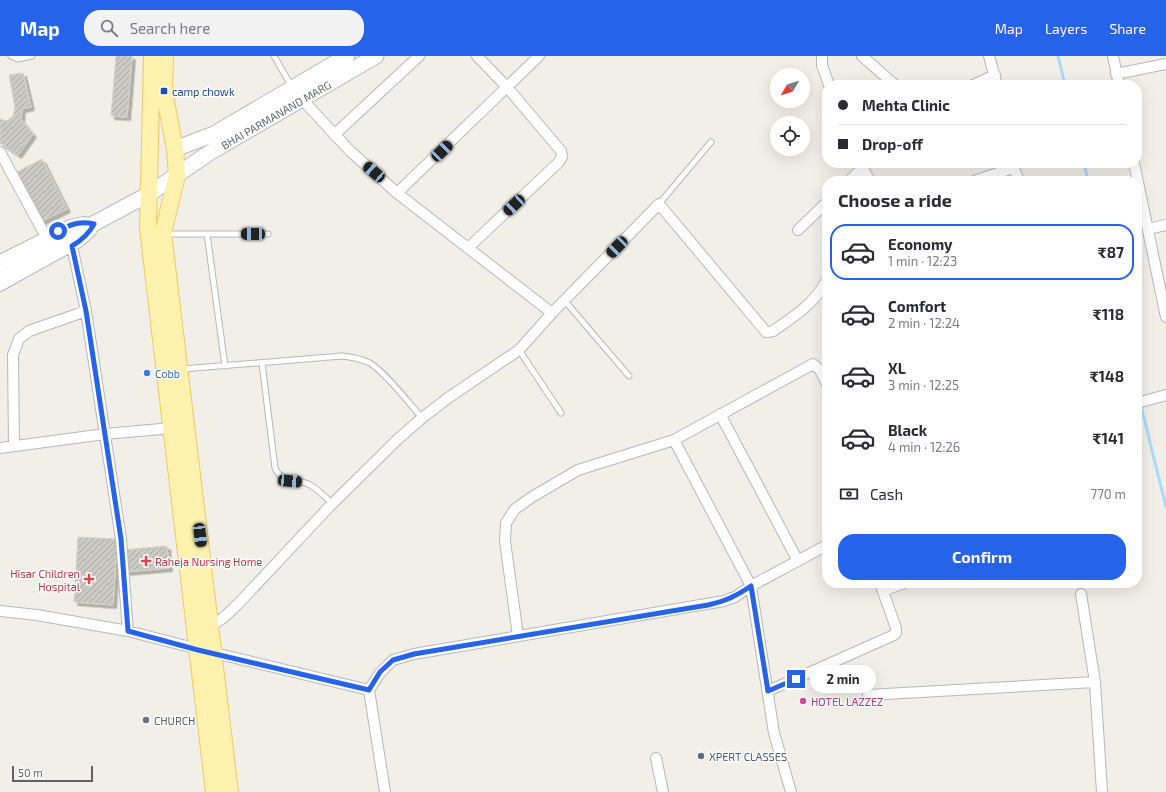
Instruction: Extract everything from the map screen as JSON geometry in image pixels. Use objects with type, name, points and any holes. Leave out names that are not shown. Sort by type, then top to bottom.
[{"type":"main road","points":[[152,56],[148,228],[172,428],[203,625],[214,653],[230,792]]},
{"type":"main road","points":[[165,56],[164,91],[175,149],[177,175],[164,234],[179,369],[203,625],[198,650],[214,792]]},
{"type":"street","name":"BHAI PARMANAND MARG","points":[[0,274],[149,194],[297,94],[347,56]]},
{"type":"street","name":"BHAI PARMANAND MARG","points":[[175,149],[214,134],[376,56]]},
{"type":"street","points":[[334,135],[419,56]]},
{"type":"street","points":[[468,248],[560,162],[562,157],[561,151],[507,87],[477,56]]},
{"type":"street","points":[[398,193],[539,56]]},
{"type":"street","points":[[822,56],[822,65],[827,80]]},
{"type":"street","points":[[862,56],[889,80]]},
{"type":"street","points":[[989,56],[996,80]]},
{"type":"street","points":[[1113,56],[1117,80]]},
{"type":"street","points":[[1116,74],[1166,64]]},
{"type":"street","points":[[297,94],[350,151],[398,193],[552,312]]},
{"type":"street","points":[[0,152],[46,237]]},
{"type":"street","points":[[853,176],[860,168]]},
{"type":"street","points":[[987,176],[1008,168]]},
{"type":"street","points":[[1142,201],[1164,297],[1166,317]]},
{"type":"street","points":[[203,625],[222,620],[333,504],[422,418],[448,398],[519,350],[552,312],[659,204],[766,332],[773,331],[801,311],[814,300],[822,288]]},
{"type":"street","points":[[798,230],[822,207]]},
{"type":"street","points":[[0,260],[70,224],[84,222],[94,224],[91,231],[72,246],[0,286]]},
{"type":"street","points":[[1148,229],[1166,225]]},
{"type":"street","points":[[72,246],[86,311],[121,539],[128,631]]},
{"type":"street","points":[[14,446],[13,355],[19,339],[29,332],[86,311]]},
{"type":"street","points":[[518,636],[505,541],[506,523],[515,509],[532,497],[578,470],[674,440],[813,364],[822,374]]},
{"type":"street","points":[[1142,402],[1166,395]]},
{"type":"street","points":[[720,414],[798,561]]},
{"type":"street","points":[[0,448],[105,434],[172,428]]},
{"type":"street","points":[[674,440],[751,586],[774,733],[792,792]]},
{"type":"street","points":[[385,792],[369,690],[380,672],[393,660],[414,654],[724,601],[822,548]]},
{"type":"street","points":[[768,691],[894,635],[896,633],[896,628],[882,588]]},
{"type":"street","points":[[1081,594],[1095,682],[1102,792]]},
{"type":"street","points":[[0,611],[37,615],[128,631],[198,650],[369,690]]},
{"type":"street","points":[[868,696],[1095,682]]},
{"type":"street","points":[[656,758],[663,792]]},
{"type":"lane","points":[[11,56],[18,59],[32,56]]},
{"type":"lane","points":[[274,56],[297,94]]},
{"type":"lane","points":[[659,204],[711,142]]},
{"type":"lane","points":[[164,234],[268,234]]},
{"type":"lane","points":[[207,234],[225,366]]},
{"type":"lane","points":[[564,300],[629,376]]},
{"type":"lane","points":[[519,350],[561,413]]},
{"type":"lane","points":[[179,369],[342,356],[356,358],[370,363],[385,376],[422,418]]},
{"type":"lane","points":[[262,363],[275,468],[278,475],[284,480],[309,484],[333,504]]},
{"type":"building","points":[[116,56],[132,56],[127,117],[111,116]]},
{"type":"building","points":[[23,73],[31,107],[22,109],[21,119],[33,134],[18,155],[0,143],[0,119],[7,121],[13,116],[15,108],[9,75]]},
{"type":"building","points":[[42,159],[67,209],[42,221],[17,172]]},
{"type":"building","points":[[78,537],[117,539],[113,605],[74,602]]},
{"type":"building","points":[[167,546],[169,568],[125,572],[123,550]]},
{"type":"waterway","points":[[1058,56],[1064,80]]},
{"type":"waterway","points":[[1085,168],[1087,176]]},
{"type":"waterway","points":[[1142,410],[1166,507]]},
{"type":"place","name":"camp chowk","points":[[164,91]]},
{"type":"place","name":"Cobb","points":[[147,373]]},
{"type":"place","name":"Raheja Nursing Home","points":[[146,561]]},
{"type":"place","name":"Hisar Children Hospital","points":[[89,579]]},
{"type":"place","name":"HOTEL LAZZEZ","points":[[803,701]]},
{"type":"place","name":"CHURCH","points":[[146,720]]},
{"type":"place","name":"XPERT CLASSES","points":[[701,756]]},
{"type":"route","points":[[58,231],[77,222],[94,224],[91,231],[72,246],[86,311],[121,539],[128,631],[198,650],[369,690],[380,672],[393,660],[414,654],[708,605],[724,601],[751,586],[768,691],[796,679]]}]
